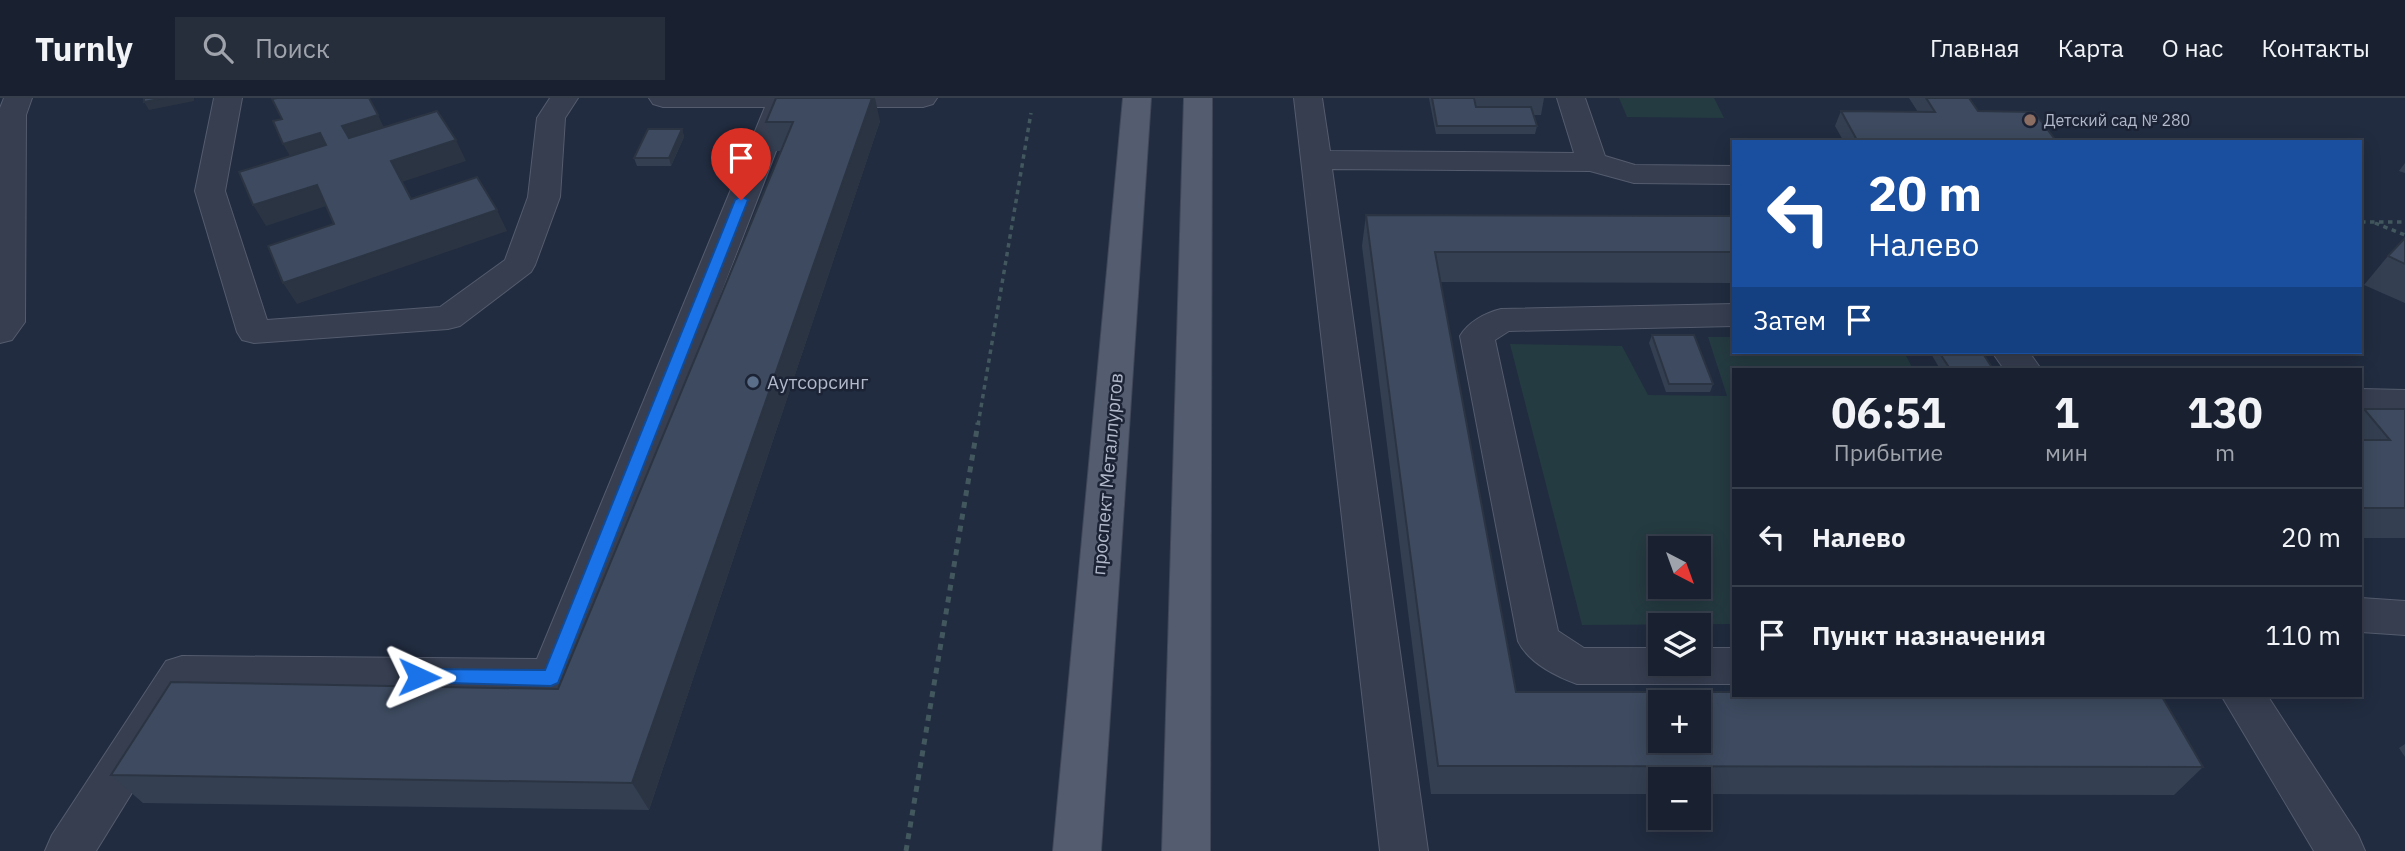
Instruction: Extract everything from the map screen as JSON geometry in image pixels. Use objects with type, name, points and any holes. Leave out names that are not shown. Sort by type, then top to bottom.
[{"type":"main road","name":"проспект Металлургов","points":[[1077,851],[1137,98]]},
{"type":"main road","points":[[1186,851],[1198,98]]},
{"type":"street","points":[[0,332],[8,322],[12,114],[18,98]]},
{"type":"street","points":[[228,98],[210,191],[254,332],[447,318],[519,265],[544,197],[551,118],[564,98]]},
{"type":"street","points":[[663,98],[923,98]]},
{"type":"street","points":[[1308,98],[1404,851]]},
{"type":"street","points":[[1572,98],[1591,162]]},
{"type":"street","points":[[68,851],[182,674],[551,678],[782,99]]},
{"type":"street","points":[[1315,160],[1591,162],[1634,174],[1732,175]]},
{"type":"street","points":[[1732,315],[1501,320],[1477,336],[1539,641],[1577,666],[1732,666]]},
{"type":"street","points":[[2012,354],[2022,368]]},
{"type":"street","points":[[2362,402],[2405,403]]},
{"type":"street","points":[[2362,615],[2405,618]]},
{"type":"street","points":[[2244,697],[2341,851]]},
{"type":"path","points":[[906,851],[1031,113]]},
{"type":"path","points":[[2371,221],[2405,235]]},
{"type":"path","points":[[2362,222],[2405,222]]},
{"type":"green space","points":[[1619,98],[1714,98],[1724,118],[1627,117]]},
{"type":"green space","points":[[1708,337],[1732,337],[1732,354],[1905,354],[1912,368],[1732,368],[1732,624],[1711,624],[1711,613],[1648,613],[1648,625],[1582,625],[1510,344],[1622,346],[1648,395],[1727,396]]},
{"type":"building","points":[[144,98],[164,98],[144,102]]},
{"type":"building","points":[[369,98],[378,115],[342,126],[349,138],[437,111],[456,140],[391,161],[411,199],[477,177],[497,210],[283,283],[268,246],[334,224],[317,185],[253,205],[239,172],[326,145],[320,133],[283,144],[273,121],[282,119],[272,99]]},
{"type":"building","points":[[776,98],[872,98],[632,783],[111,775],[171,682],[558,689],[793,122],[766,122]]},
{"type":"building","points":[[1432,98],[1474,98],[1476,107],[1531,107],[1537,126],[1437,126]]},
{"type":"building","points":[[1926,98],[1969,98],[1978,111],[2034,112],[2055,140],[1857,140],[1841,111],[1935,112]]},
{"type":"building","points":[[648,129],[682,129],[669,158],[634,158]]},
{"type":"building","points":[[1366,215],[1732,216],[1732,252],[1435,252],[1516,692],[1648,692],[1648,753],[1711,753],[1711,692],[1732,692],[1732,697],[2162,697],[2203,767],[1438,766]]},
{"type":"building","points":[[2405,238],[2405,264],[2388,256]]},
{"type":"building","points":[[1652,335],[1694,335],[1713,384],[1669,384]]},
{"type":"building","points":[[1940,354],[1983,354],[1992,368],[1949,368]]},
{"type":"building","points":[[2364,409],[2405,409],[2405,508],[2362,508],[2362,440],[2390,440]]},
{"type":"place","name":"Детский сад № 280","points":[[2030,120]]},
{"type":"place","name":"Аутсорсинг","points":[[753,382]]},
{"type":"route","points":[[419,677],[551,678],[741,200]]}]
